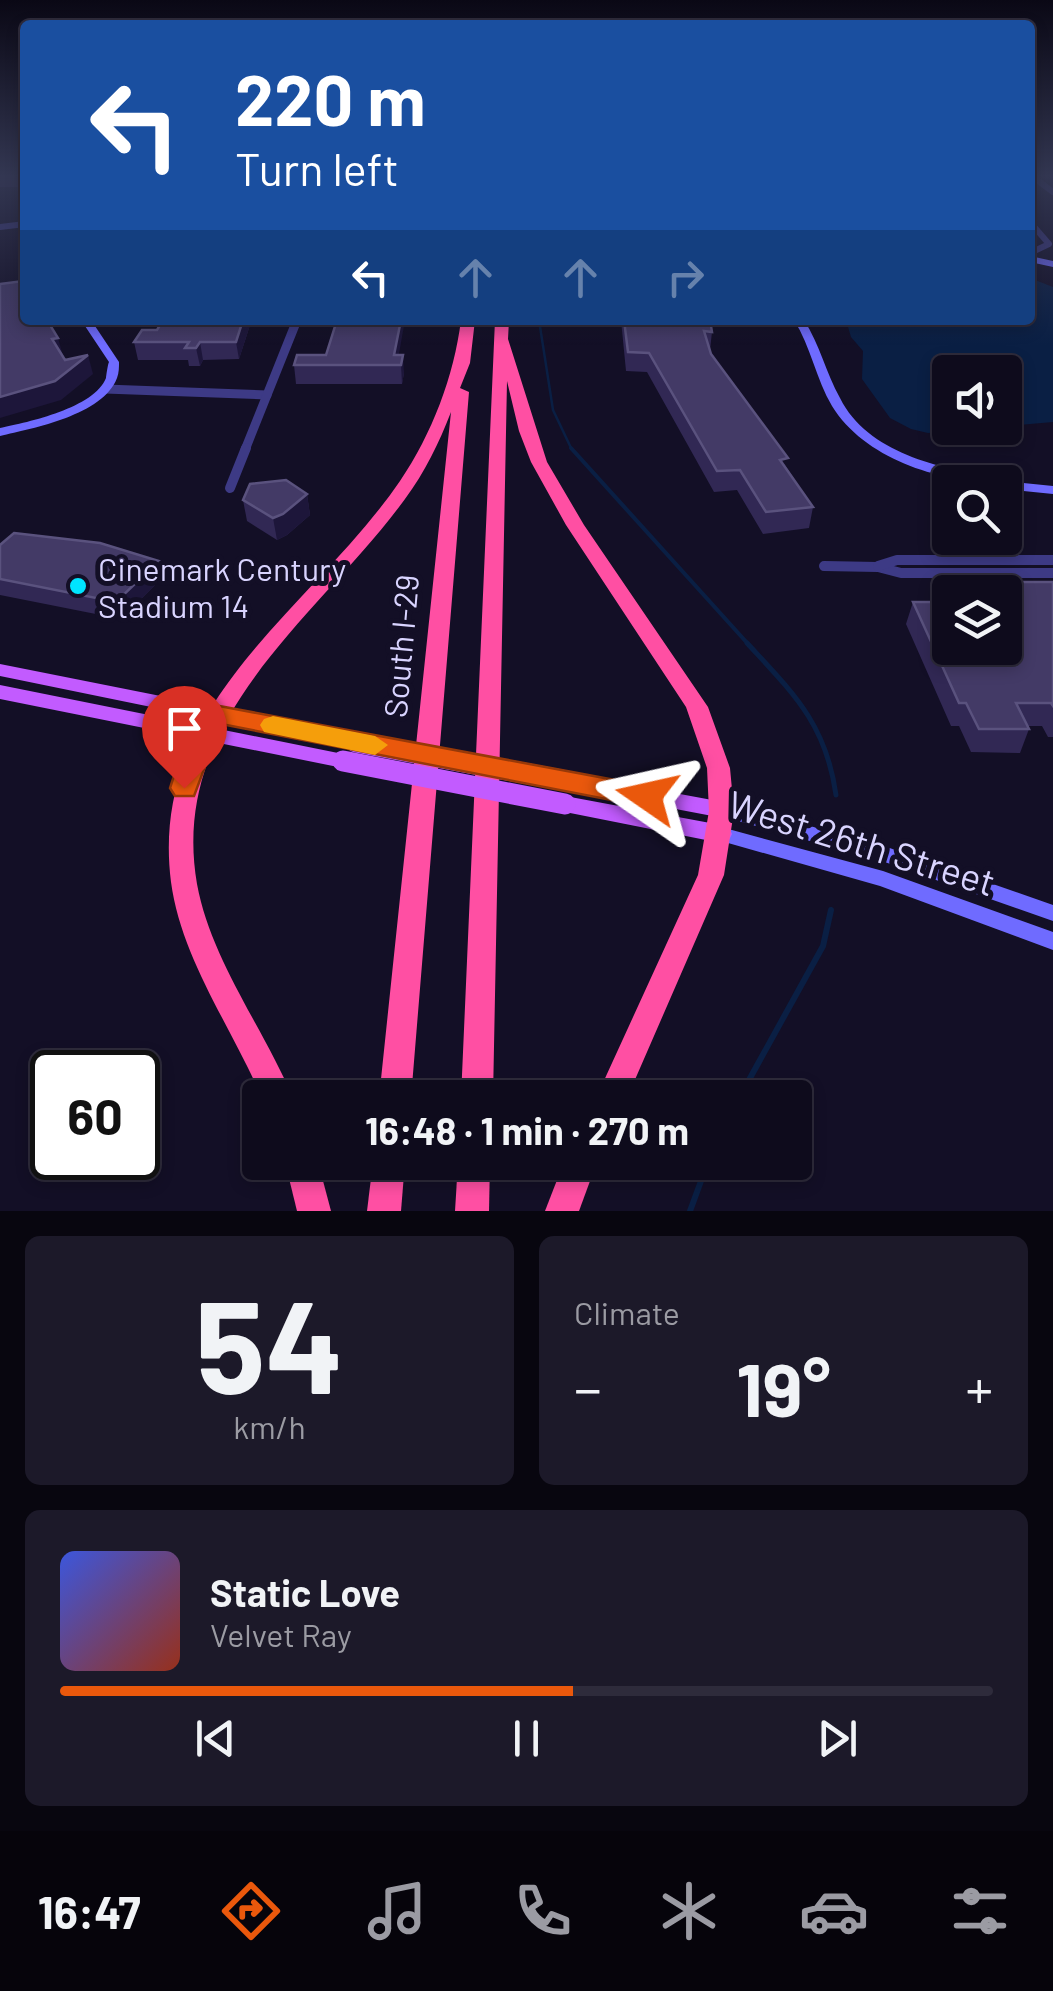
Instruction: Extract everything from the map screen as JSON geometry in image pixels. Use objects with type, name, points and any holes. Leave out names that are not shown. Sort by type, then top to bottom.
[{"type":"highway","name":"South I-29","points":[[397,1080],[467,325]]},
{"type":"highway","points":[[502,329],[530,441],[546,475],[704,721],[716,754],[722,822],[711,875],[619,1080]]},
{"type":"highway","points":[[477,1080],[502,329]]},
{"type":"highway","points":[[269,1080],[200,934],[184,884],[181,805],[208,724],[410,480],[442,419],[464,352]]},
{"type":"highway","points":[[306,1180],[314,1211]]},
{"type":"highway","points":[[384,1211],[387,1180]]},
{"type":"highway","points":[[472,1211],[473,1180]]},
{"type":"highway","points":[[562,1211],[575,1180]]},
{"type":"main road","name":"West 26th Street","points":[[0,670],[343,761],[568,793],[722,822]]},
{"type":"main road","name":"West 26th Street","points":[[0,692],[356,742],[568,793]]},
{"type":"street","points":[[1035,253],[1048,244],[1040,233]]},
{"type":"street","points":[[89,325],[114,362],[105,389]]},
{"type":"street","points":[[230,488],[295,325]]},
{"type":"street","points":[[801,325],[836,403],[860,430],[914,461],[932,466]]},
{"type":"street","points":[[0,432],[61,414],[105,389],[267,395]]},
{"type":"street","points":[[1022,487],[1053,490]]},
{"type":"street","points":[[878,567],[897,560],[1053,560]]},
{"type":"street","points":[[824,566],[878,567],[902,572],[1053,573]]},
{"type":"street","name":"West 26th Street","points":[[722,822],[882,853],[1053,913]]},
{"type":"street","name":"West 26th Street","points":[[722,822],[1053,940]]},
{"type":"water","points":[[1035,280],[1053,287],[1053,422],[1022,425],[1022,355],[932,355],[932,433],[911,429],[890,418],[862,379],[863,351],[851,337],[847,325],[1035,325]]},
{"type":"building","points":[[20,281],[20,325],[50,325],[58,338],[52,339],[65,360],[88,355],[55,381],[0,397],[0,284]]},
{"type":"building","points":[[160,325],[241,325],[236,342],[200,342],[196,348],[185,348],[189,342],[134,342],[142,330],[157,330]]},
{"type":"building","points":[[335,325],[400,325],[394,355],[403,355],[401,365],[294,365],[297,355],[326,355]]},
{"type":"building","points":[[625,325],[711,325],[712,332],[704,331],[711,354],[788,458],[780,460],[813,507],[766,512],[740,470],[717,471],[649,353],[628,352]]},
{"type":"building","points":[[286,480],[307,494],[283,514],[273,518],[243,500],[250,484]]},
{"type":"building","name":"Cinemark Century Stadium 14","points":[[14,533],[100,543],[159,561],[116,602],[0,579],[0,545]]},
{"type":"building","points":[[1022,582],[1053,582],[1053,706],[1016,703],[1029,729],[979,729],[966,703],[959,703],[942,665],[1022,665]]},
{"type":"building","points":[[913,602],[932,602],[932,644]]},
{"type":"waterway","points":[[540,325],[553,410],[571,448]]},
{"type":"waterway","points":[[571,448],[749,645]]},
{"type":"waterway","points":[[747,643],[793,695],[816,729],[836,795]]},
{"type":"waterway","points":[[749,1080],[823,946],[831,910]]},
{"type":"waterway","points":[[690,1211],[701,1180]]},
{"type":"slow traffic","points":[[273,725],[375,745]]},
{"type":"place","name":"Cinemark Century Stadium 14","points":[[78,586]]},
{"type":"route","points":[[184,788],[198,742],[214,714],[647,796]]}]
